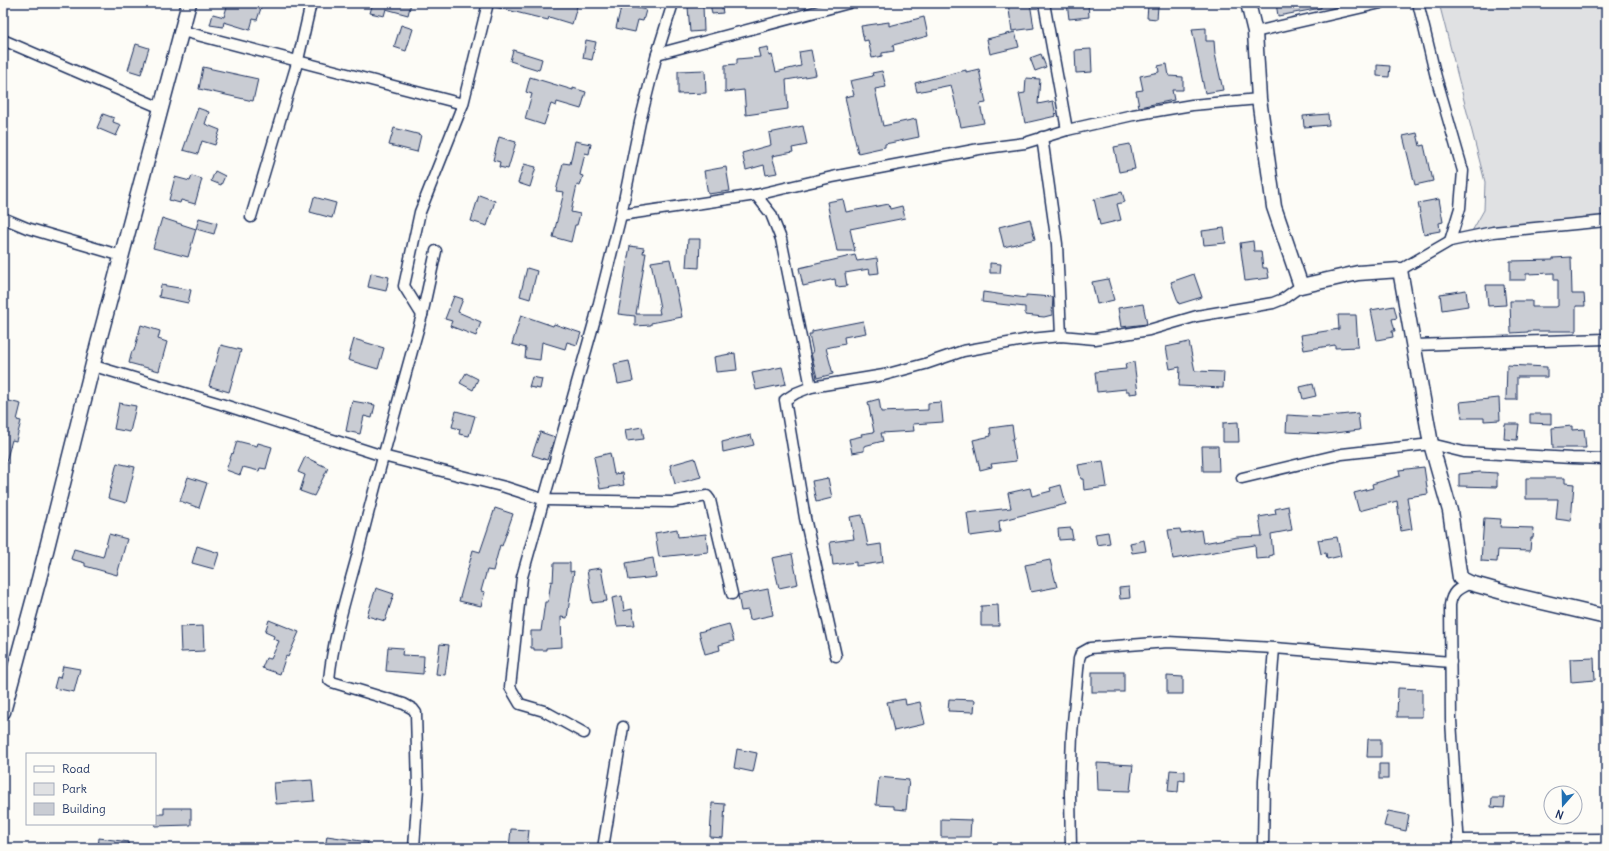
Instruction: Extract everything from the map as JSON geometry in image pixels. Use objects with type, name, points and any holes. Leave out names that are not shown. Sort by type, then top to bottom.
[{"type":"main road","points":[[3,712],[189,3]]},
{"type":"main road","points":[[1248,3],[1255,32],[1259,99],[1274,207],[1301,286],[1358,273],[1400,270],[1431,444],[1450,511],[1460,578],[1470,583],[1606,617]]},
{"type":"street","points":[[251,217],[298,60],[311,3]]},
{"type":"street","points":[[422,315],[404,286],[420,212],[463,104],[488,3]]},
{"type":"street","points":[[584,733],[544,711],[520,704],[510,687],[522,576],[545,500],[595,320],[621,215],[640,122],[657,54],[673,3]]},
{"type":"street","points":[[657,54],[849,3]]},
{"type":"street","points":[[1044,3],[1067,130]]},
{"type":"street","points":[[1255,32],[1381,3]]},
{"type":"street","points":[[1418,3],[1436,77],[1463,171],[1460,208],[1450,241]]},
{"type":"street","points":[[182,31],[463,104]]},
{"type":"street","points":[[3,40],[161,108]]},
{"type":"street","points":[[621,215],[756,195],[832,177],[979,148],[1025,143],[1067,130],[1133,115],[1192,105],[1259,99]]},
{"type":"street","points":[[1042,137],[1057,244],[1061,336]]},
{"type":"street","points":[[756,195],[771,214],[781,239],[811,387]]},
{"type":"street","points":[[3,218],[27,228],[122,256]]},
{"type":"street","points":[[1400,270],[1450,241],[1493,232],[1606,221]]},
{"type":"street","points":[[414,848],[418,788],[416,713],[413,708],[404,704],[329,680],[340,620],[422,315],[436,251]]},
{"type":"street","points":[[836,656],[805,518],[784,400],[811,387],[884,375],[925,364],[963,351],[1030,339],[1061,336],[1095,339],[1149,330],[1197,316],[1273,303],[1283,299],[1301,286]]},
{"type":"street","points":[[1414,345],[1606,339]]},
{"type":"street","points":[[94,366],[221,404],[383,456],[505,486],[545,500],[672,502],[707,496],[710,500],[732,594]]},
{"type":"street","points":[[1242,478],[1342,454],[1431,444],[1464,452],[1606,459]]},
{"type":"street","points":[[1470,583],[1455,590],[1452,595],[1450,605],[1451,720],[1459,844],[1606,839]]},
{"type":"street","points":[[1072,848],[1070,794],[1072,733],[1079,659],[1081,653],[1090,648],[1100,646],[1168,642],[1274,648],[1451,662]]},
{"type":"street","points":[[1263,848],[1264,780],[1274,648]]},
{"type":"street","points":[[603,848],[623,727]]},
{"type":"green space","points":[[1439,3],[1606,3],[1606,217],[1471,233],[1484,210],[1485,182]]},
{"type":"building","points":[[228,3],[259,3],[258,7],[261,8],[257,20],[253,19],[250,30],[224,22],[223,27],[210,25],[213,14],[224,17]]},
{"type":"building","points":[[373,3],[411,3],[408,15],[386,9],[384,16],[370,13]]},
{"type":"building","points":[[496,3],[578,3],[572,24],[549,17],[548,20],[495,7]]},
{"type":"building","points":[[622,3],[634,3],[633,7],[646,10],[643,21],[638,20],[635,32],[616,28]]},
{"type":"building","points":[[710,3],[721,3],[723,13],[712,14]]},
{"type":"building","points":[[1008,3],[1030,3],[1034,28],[1012,31]]},
{"type":"building","points":[[1067,3],[1088,3],[1089,17],[1069,19]]},
{"type":"building","points":[[1276,3],[1321,3],[1321,8],[1278,16]]},
{"type":"building","points":[[1148,5],[1158,6],[1157,19],[1147,18]]},
{"type":"building","points":[[703,6],[704,31],[690,32],[688,7]]},
{"type":"building","points":[[924,17],[928,36],[893,45],[894,51],[882,53],[882,56],[872,58],[868,40],[864,41],[861,26],[889,22],[889,26]]},
{"type":"building","points":[[401,25],[413,29],[406,51],[394,47]]},
{"type":"building","points":[[1206,28],[1206,41],[1214,41],[1215,54],[1223,90],[1205,93],[1192,29]]},
{"type":"building","points":[[1015,32],[1019,47],[990,54],[987,39]]},
{"type":"building","points":[[586,40],[596,42],[592,60],[583,58]]},
{"type":"building","points":[[136,44],[149,48],[141,74],[128,70]]},
{"type":"building","points":[[768,47],[769,56],[772,55],[776,72],[801,66],[799,52],[811,50],[816,75],[786,80],[788,109],[746,115],[744,90],[725,92],[725,65],[737,64],[737,59],[760,57],[758,49]]},
{"type":"building","points":[[1091,49],[1092,72],[1076,73],[1075,50]]},
{"type":"building","points":[[513,50],[542,59],[539,70],[510,61]]},
{"type":"building","points":[[1041,54],[1046,67],[1035,71],[1030,58]]},
{"type":"building","points":[[1167,64],[1169,76],[1183,77],[1183,90],[1172,90],[1174,100],[1139,107],[1136,91],[1143,90],[1140,76],[1159,72],[1158,66]]},
{"type":"building","points":[[1377,65],[1390,66],[1389,77],[1377,76]]},
{"type":"building","points":[[203,67],[258,79],[253,101],[199,89]]},
{"type":"building","points":[[979,69],[986,103],[980,104],[984,123],[961,127],[951,85],[917,92],[915,83],[966,70],[966,72]]},
{"type":"building","points":[[705,70],[706,93],[678,94],[678,71]]},
{"type":"building","points":[[882,71],[886,87],[875,89],[883,126],[916,119],[919,137],[885,144],[885,147],[858,153],[845,97],[854,95],[850,81],[873,76],[872,73]]},
{"type":"building","points":[[530,77],[573,90],[573,88],[586,92],[581,109],[557,102],[556,106],[551,104],[544,125],[525,119],[532,94],[526,92]]},
{"type":"building","points":[[1026,78],[1040,79],[1038,104],[1053,101],[1056,116],[1025,123],[1019,94],[1025,93]]},
{"type":"building","points":[[198,108],[209,112],[205,124],[220,130],[215,145],[202,141],[198,154],[183,150]]},
{"type":"building","points":[[103,114],[114,118],[113,122],[121,125],[116,136],[97,128]]},
{"type":"building","points":[[1328,114],[1329,125],[1304,127],[1303,116]]},
{"type":"building","points":[[803,126],[807,145],[792,148],[793,152],[772,156],[777,173],[766,175],[764,165],[746,170],[742,153],[771,145],[769,133]]},
{"type":"building","points":[[394,128],[421,135],[417,152],[389,145]]},
{"type":"building","points":[[1417,133],[1420,146],[1424,145],[1433,181],[1415,185],[1403,136]]},
{"type":"building","points":[[499,137],[516,142],[508,169],[499,167],[500,162],[493,160]]},
{"type":"building","points":[[575,141],[591,144],[589,154],[585,153],[580,175],[583,176],[580,186],[577,185],[571,212],[580,214],[577,225],[575,225],[571,242],[553,237],[564,192],[556,191],[563,163],[570,164]]},
{"type":"building","points":[[1130,144],[1135,169],[1119,172],[1114,147]]},
{"type":"building","points":[[524,164],[536,167],[530,187],[518,183]]},
{"type":"building","points":[[726,167],[730,191],[708,194],[704,171]]},
{"type":"building","points":[[215,171],[225,176],[221,185],[211,181]]},
{"type":"building","points":[[192,176],[202,179],[195,204],[181,200],[180,203],[169,200],[175,177],[190,181]]},
{"type":"building","points":[[1122,192],[1125,202],[1117,204],[1121,220],[1100,225],[1094,199]]},
{"type":"building","points":[[479,195],[495,201],[487,226],[471,221]]},
{"type":"building","points":[[314,197],[336,203],[332,218],[310,212]]},
{"type":"building","points":[[843,199],[846,212],[889,204],[890,209],[902,206],[905,218],[850,229],[855,251],[837,251],[827,202]]},
{"type":"building","points":[[1439,199],[1443,222],[1439,223],[1440,231],[1424,234],[1418,203]]},
{"type":"building","points":[[162,218],[196,229],[188,257],[153,248]]},
{"type":"building","points":[[199,218],[217,223],[214,234],[196,229]]},
{"type":"building","points":[[1030,219],[1035,239],[1004,247],[999,227]]},
{"type":"building","points":[[1224,228],[1226,243],[1204,245],[1202,231]]},
{"type":"building","points":[[688,239],[700,239],[699,268],[686,267]]},
{"type":"building","points":[[1253,241],[1254,251],[1261,251],[1263,268],[1267,268],[1269,278],[1245,281],[1240,243]]},
{"type":"building","points":[[630,246],[644,248],[643,253],[646,253],[636,314],[660,314],[651,262],[670,259],[682,317],[651,323],[651,325],[635,326],[635,316],[618,314]]},
{"type":"building","points":[[855,255],[857,261],[877,258],[879,273],[870,274],[869,269],[845,273],[847,286],[836,287],[835,279],[803,286],[799,268]]},
{"type":"building","points":[[1571,257],[1572,294],[1584,294],[1585,306],[1576,306],[1576,331],[1528,331],[1511,333],[1510,301],[1532,301],[1532,307],[1556,307],[1558,306],[1558,280],[1554,280],[1554,273],[1526,274],[1526,280],[1510,280],[1510,261],[1553,260],[1553,258]]},
{"type":"building","points":[[990,263],[1001,264],[1000,273],[990,273]]},
{"type":"building","points":[[527,268],[537,271],[530,299],[520,296]]},
{"type":"building","points":[[371,273],[389,277],[386,291],[368,287]]},
{"type":"building","points":[[1194,274],[1202,297],[1179,304],[1171,282]]},
{"type":"building","points":[[1108,279],[1114,300],[1097,304],[1092,282]]},
{"type":"building","points":[[161,285],[191,290],[188,303],[159,297]]},
{"type":"building","points":[[1486,285],[1504,285],[1506,305],[1488,306]]},
{"type":"building","points":[[1466,290],[1468,306],[1442,310],[1440,294]]},
{"type":"building","points":[[983,292],[1026,298],[1026,295],[1053,297],[1052,315],[1044,317],[1025,315],[1025,307],[982,302]]},
{"type":"building","points":[[454,296],[463,299],[458,312],[481,322],[476,336],[450,326],[452,321],[445,319]]},
{"type":"building","points":[[1143,304],[1147,324],[1121,327],[1118,308]]},
{"type":"building","points":[[1394,306],[1397,318],[1392,319],[1395,331],[1392,331],[1393,337],[1377,340],[1371,310]]},
{"type":"building","points":[[521,315],[553,326],[554,324],[581,333],[577,345],[567,342],[565,349],[542,342],[540,360],[525,358],[526,348],[512,344]]},
{"type":"building","points":[[1338,315],[1356,315],[1358,347],[1335,348],[1335,345],[1304,350],[1301,335],[1339,329]]},
{"type":"building","points":[[863,321],[866,333],[844,337],[845,344],[826,348],[833,374],[817,378],[811,353],[813,353],[809,334],[812,334],[812,331]]},
{"type":"building","points":[[141,325],[160,331],[158,339],[167,342],[159,371],[129,363]]},
{"type":"building","points":[[354,339],[384,348],[378,369],[348,360]]},
{"type":"building","points":[[1189,342],[1195,371],[1224,372],[1223,388],[1179,386],[1180,367],[1170,369],[1166,347]]},
{"type":"building","points":[[221,345],[241,350],[229,392],[209,386]]},
{"type":"building","points":[[735,353],[737,370],[716,372],[714,357]]},
{"type":"building","points":[[629,361],[633,381],[618,384],[614,364]]},
{"type":"building","points":[[1134,362],[1138,393],[1129,394],[1129,391],[1126,391],[1126,389],[1097,392],[1095,372],[1126,369],[1125,364]]},
{"type":"building","points":[[1507,365],[1547,367],[1547,377],[1517,377],[1517,400],[1506,400]]},
{"type":"building","points":[[782,367],[786,384],[756,390],[752,373]]},
{"type":"building","points":[[466,373],[478,379],[473,390],[460,383]]},
{"type":"building","points":[[532,377],[542,379],[540,389],[529,387]]},
{"type":"building","points":[[1313,384],[1316,396],[1303,399],[1300,387]]},
{"type":"building","points":[[1499,398],[1500,420],[1484,421],[1484,418],[1462,418],[1460,402]]},
{"type":"building","points":[[879,399],[881,412],[928,410],[928,403],[941,402],[943,422],[913,424],[914,431],[881,433],[883,441],[864,446],[864,451],[852,453],[849,439],[862,436],[861,434],[874,432],[868,402]]},
{"type":"building","points":[[5,400],[21,404],[17,420],[21,421],[16,441],[12,440],[6,462],[3,461],[3,407]]},
{"type":"building","points":[[352,401],[375,405],[372,418],[364,416],[360,434],[346,431]]},
{"type":"building","points":[[119,403],[136,406],[130,432],[114,429]]},
{"type":"building","points":[[456,411],[475,416],[469,436],[459,434],[460,429],[452,427]]},
{"type":"building","points":[[1358,413],[1360,430],[1326,434],[1286,432],[1287,415],[1320,417]]},
{"type":"building","points":[[1530,414],[1551,414],[1551,424],[1530,423]]},
{"type":"building","points":[[1238,422],[1239,442],[1223,442],[1223,423]]},
{"type":"building","points":[[1505,424],[1519,424],[1517,440],[1504,439]]},
{"type":"building","points":[[1012,425],[1014,439],[1012,439],[1016,461],[991,464],[992,467],[980,470],[973,440],[991,436],[990,428]]},
{"type":"building","points":[[1572,426],[1572,430],[1584,429],[1586,448],[1553,448],[1552,428]]},
{"type":"building","points":[[642,427],[644,439],[627,441],[625,430]]},
{"type":"building","points":[[540,432],[555,437],[547,460],[532,455]]},
{"type":"building","points":[[751,435],[754,445],[723,452],[722,442]]},
{"type":"building","points":[[237,441],[257,446],[258,443],[272,447],[266,469],[260,468],[259,471],[243,467],[240,475],[226,470]]},
{"type":"building","points":[[1202,446],[1218,446],[1219,471],[1203,471]]},
{"type":"building","points":[[610,453],[614,474],[622,473],[624,485],[600,489],[594,457]]},
{"type":"building","points":[[305,457],[328,468],[314,496],[300,491],[305,475],[298,472]]},
{"type":"building","points":[[695,458],[701,477],[675,484],[670,465]]},
{"type":"building","points":[[1103,461],[1107,487],[1084,490],[1083,479],[1081,479],[1078,465]]},
{"type":"building","points":[[117,463],[135,467],[126,503],[108,498]]},
{"type":"building","points":[[1424,467],[1428,494],[1407,497],[1412,529],[1401,531],[1397,501],[1359,511],[1354,493],[1373,488],[1372,484],[1400,476],[1399,470]]},
{"type":"building","points":[[1480,472],[1497,473],[1497,487],[1459,486],[1459,474]]},
{"type":"building","points":[[188,477],[207,483],[199,508],[180,501]]},
{"type":"building","points":[[828,478],[832,498],[816,502],[812,481]]},
{"type":"building","points":[[1526,478],[1565,478],[1565,483],[1574,484],[1571,521],[1556,519],[1558,499],[1526,499]]},
{"type":"building","points":[[1061,485],[1066,504],[999,521],[1000,532],[970,536],[967,513],[1011,508],[1008,493],[1030,488],[1032,496],[1051,491],[1050,488]]},
{"type":"building","points":[[1288,506],[1292,530],[1271,534],[1273,555],[1269,556],[1269,558],[1256,559],[1255,545],[1173,559],[1168,530],[1180,529],[1181,533],[1201,530],[1203,543],[1237,537],[1262,536],[1259,517],[1276,514],[1275,509]]},
{"type":"building","points":[[495,508],[513,514],[502,546],[500,545],[493,571],[487,570],[481,591],[485,592],[481,606],[459,601],[473,550],[480,552]]},
{"type":"building","points":[[862,515],[868,546],[881,544],[883,562],[856,566],[856,562],[833,565],[830,542],[854,539],[850,517]]},
{"type":"building","points":[[1484,518],[1501,519],[1500,527],[1534,528],[1533,538],[1531,538],[1530,551],[1498,550],[1497,562],[1481,561]]},
{"type":"building","points":[[1071,528],[1073,539],[1059,540],[1058,529]]},
{"type":"building","points":[[677,529],[678,537],[706,534],[708,552],[659,557],[655,533]]},
{"type":"building","points":[[1108,532],[1110,543],[1097,545],[1095,534]]},
{"type":"building","points":[[109,534],[127,539],[117,575],[85,566],[85,563],[71,559],[74,549],[103,557]]},
{"type":"building","points":[[1337,537],[1341,556],[1327,559],[1326,553],[1321,554],[1318,540]]},
{"type":"building","points":[[1144,540],[1146,551],[1132,553],[1130,543]]},
{"type":"building","points":[[197,546],[219,553],[214,569],[192,563]]},
{"type":"building","points":[[792,554],[798,584],[779,588],[772,558]]},
{"type":"building","points":[[653,558],[656,577],[629,580],[626,563]]},
{"type":"building","points":[[1050,560],[1057,587],[1031,592],[1025,565]]},
{"type":"building","points":[[554,563],[570,563],[570,572],[574,571],[567,618],[561,617],[562,647],[546,648],[546,650],[534,650],[534,648],[531,648],[531,631],[541,631],[545,602],[548,602],[551,581],[553,582]]},
{"type":"building","points":[[601,568],[607,601],[592,603],[587,570]]},
{"type":"building","points":[[1129,587],[1130,598],[1120,599],[1119,588]]},
{"type":"building","points":[[376,588],[394,594],[385,621],[367,616]]},
{"type":"building","points":[[768,589],[773,615],[750,620],[748,610],[741,611],[738,595]]},
{"type":"building","points":[[622,596],[624,611],[632,609],[635,625],[617,626],[612,598]]},
{"type":"building","points":[[998,605],[999,626],[981,626],[981,606]]},
{"type":"building","points":[[269,620],[299,632],[288,657],[286,656],[280,674],[262,668],[266,658],[271,659],[279,641],[273,639],[274,636],[265,632]]},
{"type":"building","points":[[729,624],[734,641],[719,645],[720,650],[705,654],[699,632]]},
{"type":"building","points":[[203,626],[204,651],[181,652],[180,627]]},
{"type":"building","points":[[440,644],[449,645],[445,675],[436,674]]},
{"type":"building","points":[[388,647],[403,648],[402,655],[424,656],[423,674],[386,671]]},
{"type":"building","points":[[1594,658],[1595,680],[1571,682],[1570,659]]},
{"type":"building","points":[[63,666],[80,669],[74,692],[54,688],[57,677],[60,678]]},
{"type":"building","points":[[1092,672],[1124,672],[1124,692],[1092,692]]},
{"type":"building","points":[[1167,676],[1183,677],[1183,694],[1167,694]]},
{"type":"building","points":[[1398,688],[1422,689],[1422,717],[1397,717]]},
{"type":"building","points":[[905,699],[906,705],[920,702],[925,724],[894,731],[887,702]]},
{"type":"building","points":[[949,699],[975,700],[974,712],[948,711]]},
{"type":"building","points":[[1368,739],[1381,739],[1381,757],[1367,757]]},
{"type":"building","points":[[737,749],[757,753],[753,772],[734,768]]},
{"type":"building","points":[[1097,763],[1133,765],[1130,791],[1098,790]]},
{"type":"building","points":[[1379,764],[1388,764],[1388,779],[1379,779]]},
{"type":"building","points":[[1170,770],[1185,771],[1185,781],[1179,780],[1178,792],[1168,791]]},
{"type":"building","points":[[879,777],[909,780],[906,810],[894,809],[894,806],[876,805]]},
{"type":"building","points":[[312,780],[314,801],[276,804],[274,783]]},
{"type":"building","points":[[1492,798],[1505,798],[1504,808],[1491,807]]},
{"type":"building","points":[[712,803],[725,804],[723,838],[710,837]]},
{"type":"building","points":[[164,808],[191,808],[191,825],[155,826],[156,814],[164,814]]},
{"type":"building","points":[[1388,811],[1409,815],[1406,831],[1384,826]]},
{"type":"building","points":[[941,819],[971,820],[970,837],[941,837]]},
{"type":"building","points":[[511,829],[529,830],[527,848],[509,848]]},
{"type":"building","points":[[327,836],[368,842],[367,848],[325,848]]},
{"type":"building","points":[[99,838],[129,842],[128,848],[98,848]]}]
